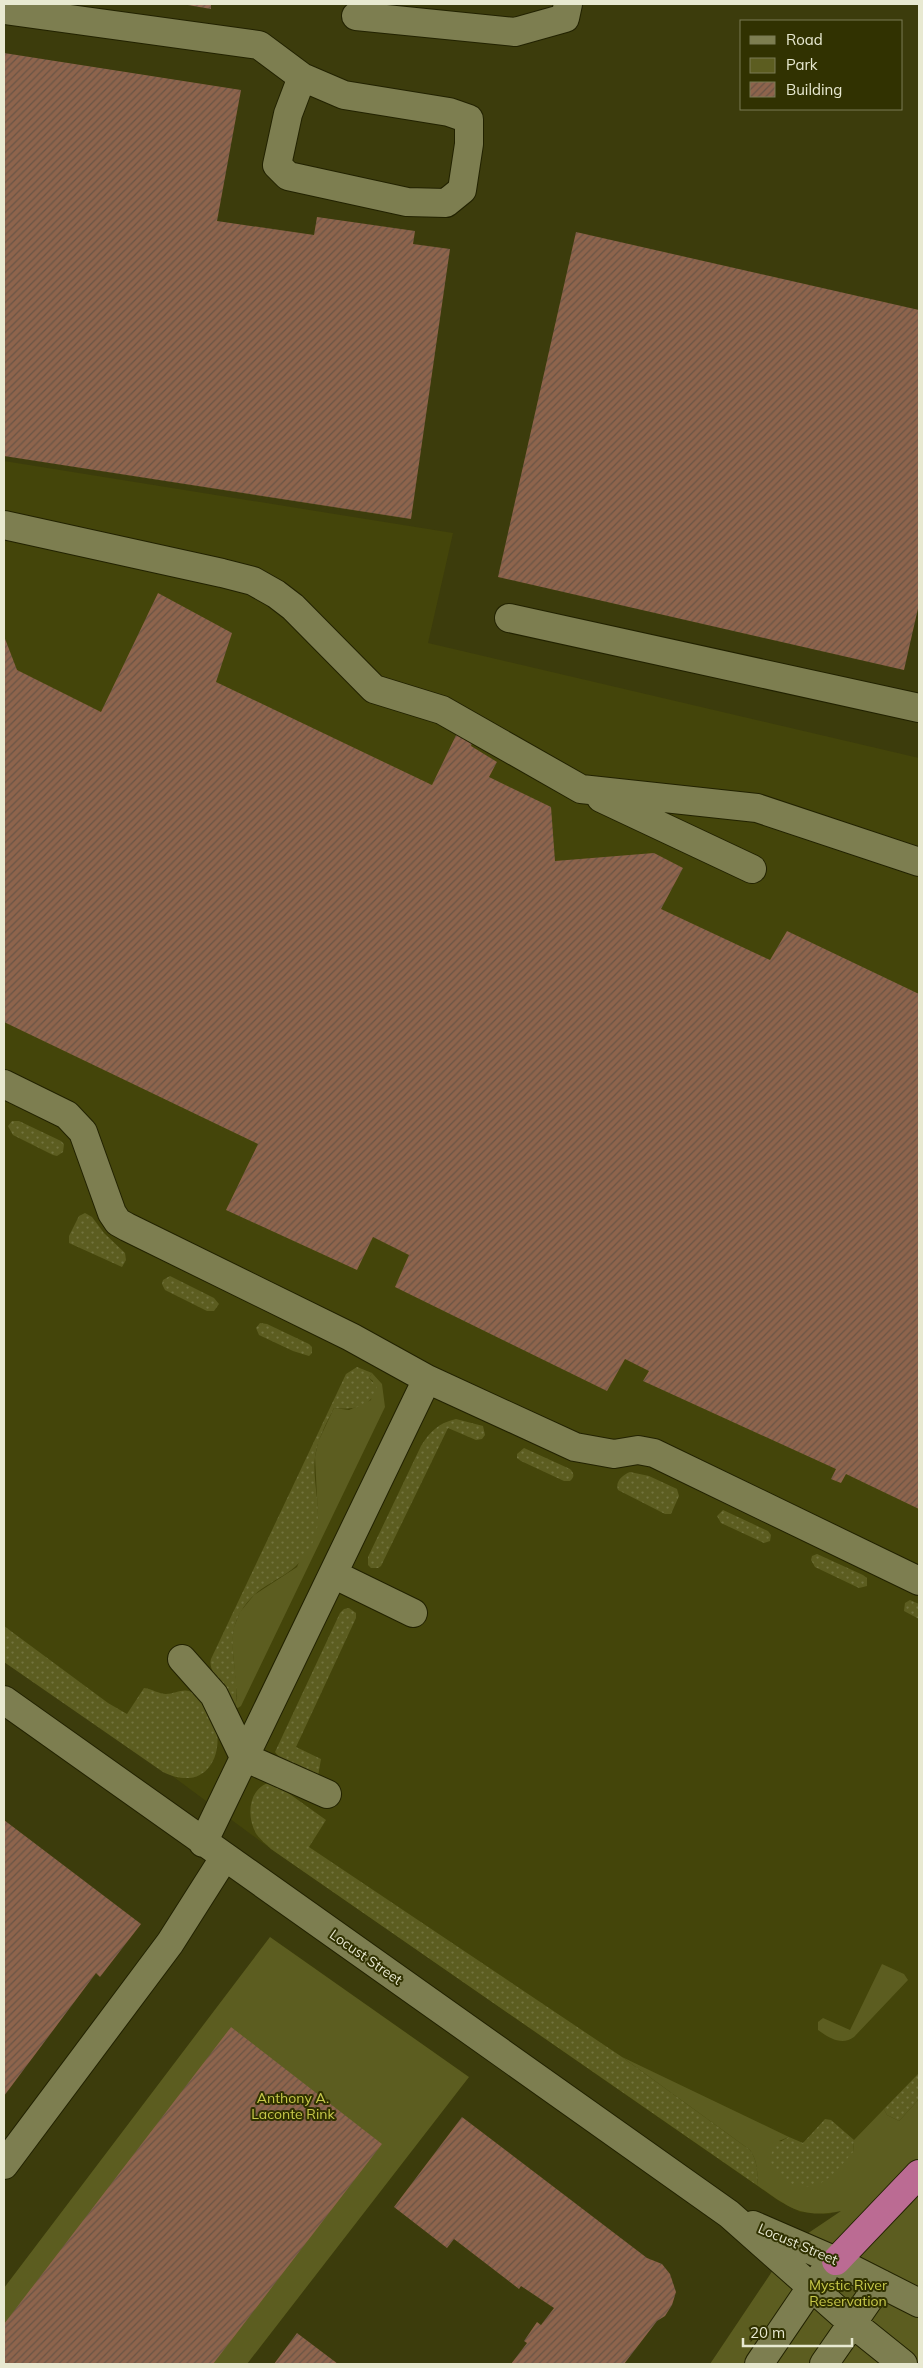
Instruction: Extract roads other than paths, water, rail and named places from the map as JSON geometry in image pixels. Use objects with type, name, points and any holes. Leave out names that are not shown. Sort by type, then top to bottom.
[{"type":"highway","points":[[836,2260],[919,2174]]},
{"type":"street","points":[[356,16],[515,32],[565,18],[568,4]]},
{"type":"street","points":[[4,10],[259,46],[302,77],[344,95],[449,112],[469,119],[469,144],[462,190],[446,203],[406,202],[288,176],[277,166],[288,114],[302,77]]},
{"type":"street","points":[[4,525],[222,572],[253,581],[276,594],[293,607],[374,689],[442,710],[581,789],[752,869]]},
{"type":"street","points":[[509,618],[919,708]]},
{"type":"street","points":[[581,789],[758,808],[919,862]]},
{"type":"street","points":[[4,1084],[67,1115],[76,1122],[83,1132],[108,1203],[118,1222],[351,1337],[427,1379],[584,1450],[614,1454],[638,1450],[654,1453],[919,1581]]},
{"type":"street","points":[[4,2165],[170,1943],[214,1850],[244,1757],[427,1379]]},
{"type":"street","points":[[333,1574],[413,1613]]},
{"type":"street","points":[[182,1659],[214,1695],[244,1757],[327,1794]]},
{"type":"street","name":"Locust Street","points":[[4,1700],[729,2214],[852,2323],[903,2364]]},
{"type":"street","name":"Locust Street","points":[[729,2214],[836,2260],[919,2302]]},
{"type":"street","points":[[759,2364],[812,2286],[836,2260]]},
{"type":"street","points":[[824,2364],[880,2283]]},
{"type":"park label","name":"Anthony A. Laconte Rink","points":[[293,2106]]},
{"type":"park label","name":"Mystic River Reservation","points":[[848,2294]]}]
